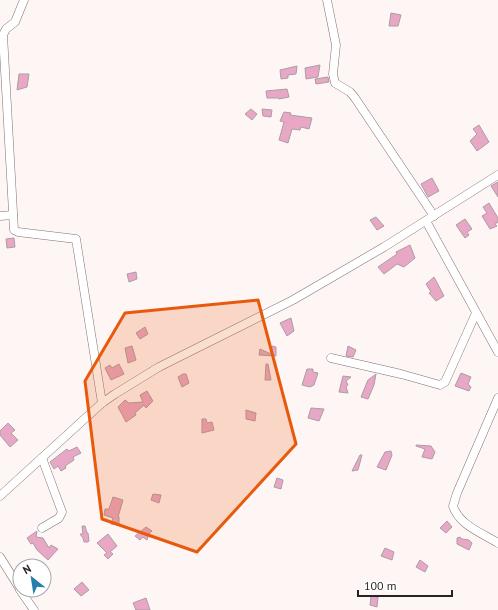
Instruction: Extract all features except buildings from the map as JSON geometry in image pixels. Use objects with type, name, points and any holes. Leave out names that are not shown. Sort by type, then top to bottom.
[{"type":"street","points":[[24,0],[15,22],[3,35],[13,215],[16,232],[76,239],[102,403]]},
{"type":"street","points":[[327,0],[336,45],[333,74],[335,84],[350,92],[356,98],[434,216]]},
{"type":"street","points":[[0,496],[102,403],[115,394],[160,367],[293,300],[384,247],[498,174]]},
{"type":"street","points":[[0,216],[13,215]]},
{"type":"street","points":[[426,221],[498,352]]},
{"type":"street","points":[[331,358],[401,374],[440,385],[445,382],[476,313]]},
{"type":"street","points":[[498,398],[457,493],[453,506],[458,517],[463,522],[498,543]]},
{"type":"street","points":[[42,458],[62,512],[59,518],[42,528]]},
{"type":"street","points":[[0,557],[12,577]]},
{"type":"street","points":[[26,598],[34,610]]},
{"type":"highlighted area","points":[[258,300],[296,444],[197,552],[102,519],[85,381],[125,313]]}]
